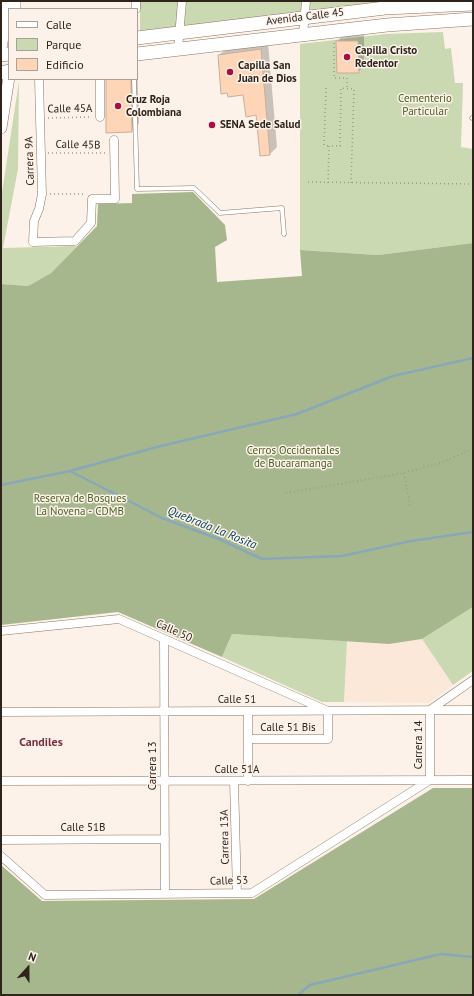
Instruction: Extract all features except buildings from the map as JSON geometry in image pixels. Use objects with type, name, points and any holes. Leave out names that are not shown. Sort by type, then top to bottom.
[{"type":"main road","points":[[1,48],[4,31],[5,1]]},
{"type":"main road","name":"Avenida Calle 45","points":[[138,38],[424,3],[473,4]]},
{"type":"main road","name":"Avenida Calle 45","points":[[138,54],[334,31],[424,22],[473,19]]},
{"type":"main road","points":[[1,128],[9,80]]},
{"type":"street","points":[[178,49],[182,1]]},
{"type":"street","points":[[303,35],[306,1]]},
{"type":"street","points":[[424,3],[424,22]]},
{"type":"street","name":"Carrera 9A","points":[[39,80],[42,194],[39,209],[34,221],[33,242],[74,241],[91,223],[92,199]]},
{"type":"street","points":[[100,80],[100,117]]},
{"type":"street","points":[[92,199],[115,198],[114,140]]},
{"type":"street","name":"Calle 50","points":[[1,631],[119,619],[328,711]]},
{"type":"street","name":"Carrera 13","points":[[164,639],[165,894]]},
{"type":"street","points":[[430,710],[473,680]]},
{"type":"street","name":"Carrera 14","points":[[430,710],[430,780]]},
{"type":"street","name":"Calle 51","points":[[1,712],[473,710]]},
{"type":"street","points":[[248,711],[248,781]]},
{"type":"street","name":"Calle 51 Bis","points":[[248,739],[328,739],[328,711]]},
{"type":"street","name":"Calle 53","points":[[1,856],[45,895],[252,893],[430,780]]},
{"type":"street","name":"Calle 51A","points":[[1,781],[473,780]]},
{"type":"street","name":"Carrera 13A","points":[[234,781],[237,893]]},
{"type":"street","name":"Calle 51B","points":[[1,840],[165,838]]},
{"type":"lane","points":[[134,80],[136,189],[194,188],[220,213],[282,208],[284,234]]},
{"type":"path","points":[[334,31],[334,78],[347,78],[347,88]]},
{"type":"path","points":[[326,88],[324,145],[329,146],[340,146],[341,88],[354,89],[351,183]]},
{"type":"path","name":"Calle 45A","points":[[40,118],[100,117]]},
{"type":"path","points":[[328,182],[329,146]]},
{"type":"path","name":"Calle 45B","points":[[41,153],[114,154]]},
{"type":"path","points":[[308,182],[473,184]]},
{"type":"path","points":[[42,194],[87,194],[92,199]]},
{"type":"path","points":[[286,493],[404,472],[440,463],[473,449]]},
{"type":"path","points":[[404,472],[410,505]]},
{"type":"shaded area","points":[[422,639],[453,685],[429,703],[344,702],[347,641],[389,644]]},
{"type":"green space","points":[[140,1],[411,1],[140,32]]},
{"type":"green space","name":"Cementerio Particular","points":[[443,32],[445,49],[451,48],[455,83],[463,83],[461,147],[473,149],[473,243],[378,255],[300,250],[300,44],[386,34]]},
{"type":"green space","points":[[19,81],[18,169],[3,248],[77,246],[51,273],[28,286],[1,284],[1,199]]},
{"type":"green space","name":"Cerros Occidentales de Bucaramanga","points":[[193,192],[225,225],[227,240],[215,247],[217,282],[302,276],[300,250],[378,255],[473,243],[473,607],[422,639],[389,644],[232,634],[222,657],[118,612],[1,625],[1,284],[28,286],[51,273],[97,226],[98,204],[132,203],[132,194]]},
{"type":"green space","points":[[473,607],[473,671],[453,685],[422,639]]},
{"type":"green space","points":[[232,634],[347,641],[344,702],[322,702],[222,657]]},
{"type":"green space","points":[[433,788],[473,788],[473,995],[1,995],[1,865],[42,901],[254,899]]},
{"type":"waterway","points":[[70,471],[161,446],[297,414],[393,376],[473,358]]},
{"type":"waterway","name":"Quebrada La Rosita","points":[[1,485],[70,471],[162,518],[221,540],[262,559],[342,556],[411,541],[473,532]]},
{"type":"waterway","points":[[298,995],[310,985],[441,954],[473,957]]},
{"type":"place","name":"Capilla Cristo Redentor","points":[[347,57]]},
{"type":"place","name":"Capilla San Juan de Dios","points":[[230,72]]},
{"type":"place","name":"Cruz Roja Colombiana","points":[[118,106]]},
{"type":"place","name":"SENA Sede Salud","points":[[212,125]]},
{"type":"district","name":"Candiles","points":[[41,743]]},
{"type":"park label","name":"Reserva de Bosques La Novena - CDMB","points":[[80,505]]}]
